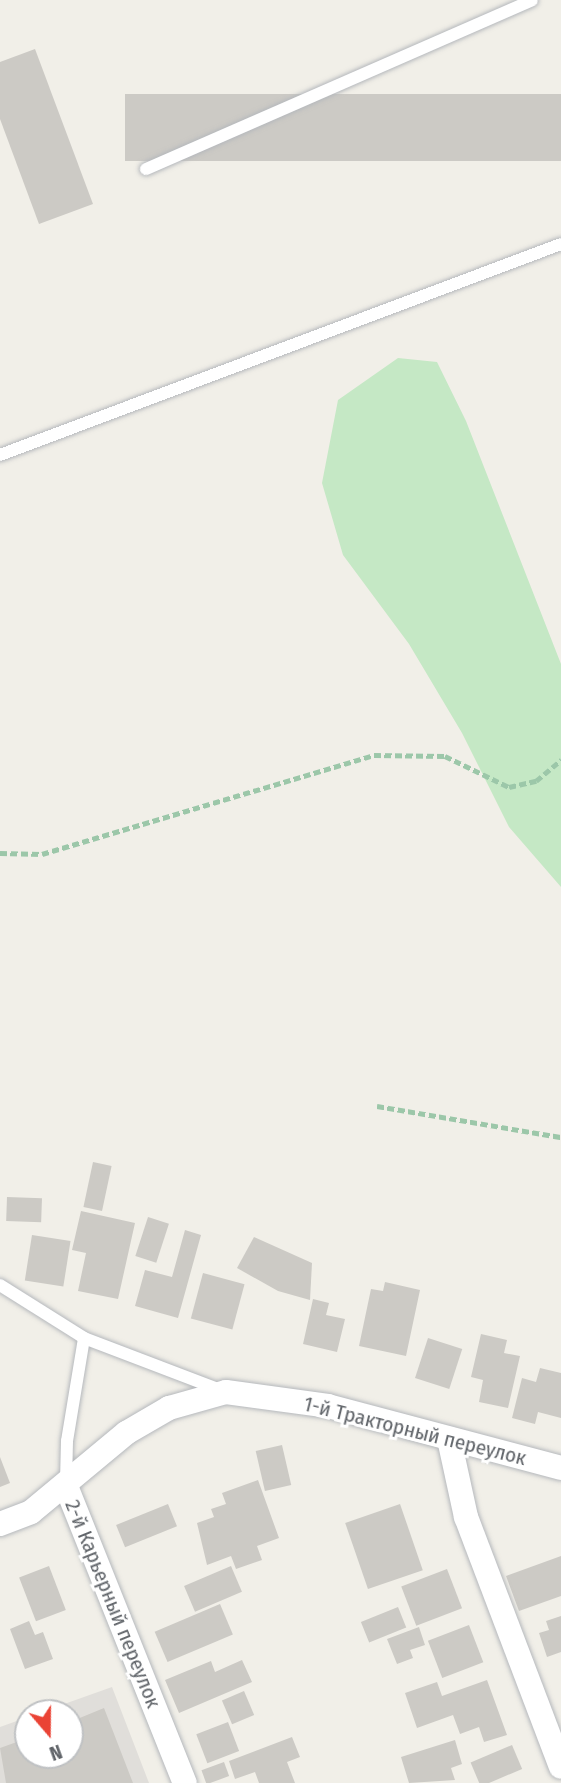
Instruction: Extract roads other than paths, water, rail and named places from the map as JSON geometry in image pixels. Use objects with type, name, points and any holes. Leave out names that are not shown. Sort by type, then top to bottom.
[{"type":"street","name":"1-й Тракторный переулок","points":[[226,1392],[328,1406],[561,1468]]},
{"type":"street","points":[[0,1524],[32,1512],[126,1433],[158,1414],[226,1392]]},
{"type":"street","points":[[449,1439],[466,1517],[561,1767]]},
{"type":"street","name":"2-й Карьерный переулок","points":[[66,1486],[185,1783]]},
{"type":"lane","points":[[146,169],[532,0]]},
{"type":"lane","points":[[0,455],[561,244]]},
{"type":"lane","name":"1-й Тракторный переулок","points":[[0,1285],[84,1338],[226,1392]]},
{"type":"lane","name":"2-й Карьерный переулок","points":[[66,1486],[67,1441],[84,1338]]}]
